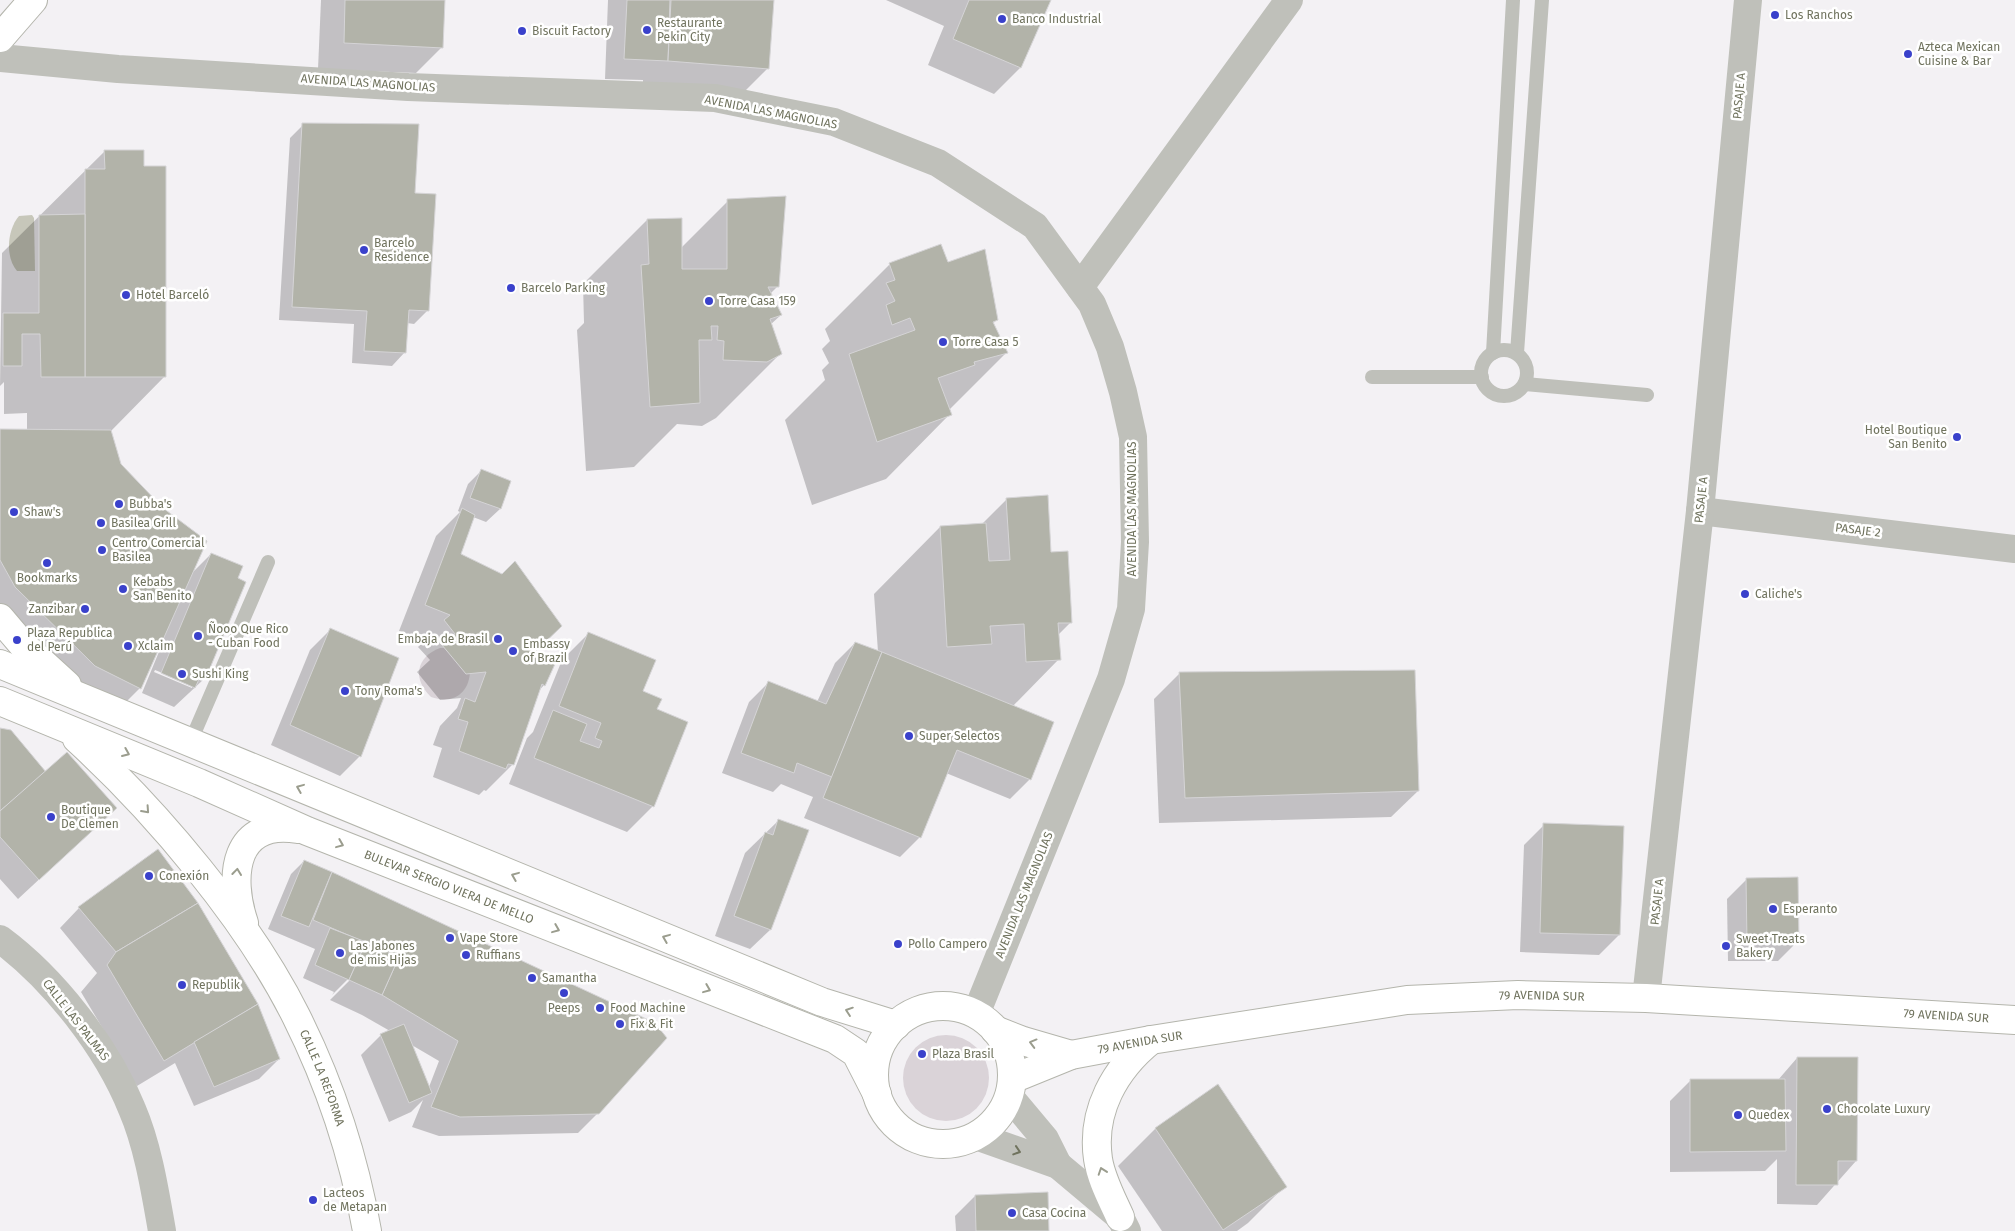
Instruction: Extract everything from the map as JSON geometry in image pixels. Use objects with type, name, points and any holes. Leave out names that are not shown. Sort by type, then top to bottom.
[{"type":"main road","points":[[0,38],[33,0]]},
{"type":"main road","points":[[0,618],[22,644],[81,698]]},
{"type":"main road","points":[[0,664],[822,1002],[896,1025]]},
{"type":"main road","name":"BULEVAR SERGIO VIERA DE MELLO","points":[[0,701],[307,830],[835,1039],[856,1054],[877,1094]]},
{"type":"main road","name":"CALLE LA REFORMA","points":[[63,726],[104,764],[148,811],[197,869],[248,936],[296,1016],[331,1094],[359,1186],[367,1231]]},
{"type":"main road","name":"CALLE LA REFORMA","points":[[248,936],[235,886],[236,867],[242,851],[252,838],[266,829],[282,826],[307,830]]},
{"type":"main road","name":"79 AVENIDA SUR","points":[[1010,1088],[1071,1055],[1152,1040],[1407,1000],[1518,995],[1646,998],[2015,1020]]},
{"type":"main road","points":[[952,1006],[985,1022],[1008,1051],[1010,1088],[1002,1111],[992,1124],[976,1136],[957,1143],[945,1144],[916,1139],[899,1128],[886,1113],[877,1094],[874,1076],[877,1057],[884,1040],[896,1025],[912,1013],[932,1007],[952,1006]]},
{"type":"main road","name":"79 AVENIDA SUR","points":[[985,1022],[1071,1055]]},
{"type":"main road","points":[[1123,1224],[1098,1161],[1097,1136],[1101,1110],[1121,1070],[1132,1056],[1152,1040]]},
{"type":"street","points":[[1080,287],[1289,0]]},
{"type":"street","name":"PASAJE A","points":[[1646,998],[1700,511],[1748,0]]},
{"type":"street","name":"AVENIDA LAS MAGNOLIAS","points":[[0,58],[118,68],[408,87],[714,98],[834,122],[938,162],[1035,226],[1092,304],[1110,346],[1123,392],[1133,437],[1134,542],[1131,610],[1111,678],[985,1022]]},
{"type":"street","name":"PASAJE 2","points":[[1700,511],[2015,549]]},
{"type":"street","name":"CALLE LAS PALMAS","points":[[0,939],[18,952],[49,984],[110,1063],[133,1110],[162,1231]]},
{"type":"street","points":[[1010,1088],[1045,1139],[1058,1165],[1123,1224]]},
{"type":"street","points":[[976,1136],[1058,1165]]},
{"type":"lane","points":[[1493,353],[1514,0]]},
{"type":"lane","points":[[1517,353],[1502,350],[1493,353],[1486,360],[1482,368],[1482,377],[1485,386],[1492,392],[1501,396],[1510,395],[1518,391],[1524,384],[1526,366],[1517,353],[1542,0]]},
{"type":"lane","points":[[1372,377],[1482,377]]},
{"type":"lane","points":[[1524,384],[1647,395]]},
{"type":"lane","points":[[190,743],[268,562]]},
{"type":"shaded area","points":[[32,215],[34,218],[35,271],[17,271],[9,251],[10,236],[19,216]]},
{"type":"shaded area","points":[[440,648],[448,648],[470,670],[467,685],[459,695],[453,698],[439,699],[431,697],[421,683],[419,676],[419,669],[426,657]]},
{"type":"shaded area","points":[[946,1035],[970,1042],[982,1054],[989,1078],[982,1102],[970,1114],[946,1121],[922,1114],[910,1102],[903,1078],[910,1054],[922,1042]]},
{"type":"building","points":[[345,0],[445,0],[443,48],[344,43]]},
{"type":"building","name":"Restaurante Pekin City","points":[[627,0],[670,0],[668,61],[624,59]]},
{"type":"building","points":[[671,0],[774,0],[769,69],[668,61]]},
{"type":"building","name":"Banco Industrial","points":[[969,0],[1051,0],[1021,68],[953,39]]},
{"type":"building","name":"Barcelo Residence","points":[[302,123],[419,124],[415,193],[436,194],[429,311],[409,310],[406,353],[364,351],[367,311],[292,307]]},
{"type":"building","name":"Hotel Barceló","points":[[104,150],[144,150],[144,166],[166,166],[166,377],[85,377],[85,169],[105,169]]},
{"type":"building","name":"Torre Casa 159","points":[[786,196],[779,287],[768,287],[782,315],[770,319],[782,354],[767,362],[723,360],[724,341],[717,340],[718,326],[711,326],[712,340],[699,340],[700,403],[650,407],[641,265],[649,264],[647,219],[682,218],[682,269],[727,269],[727,199]]},
{"type":"building","points":[[85,214],[85,377],[41,377],[40,334],[22,334],[22,366],[3,366],[3,313],[39,313],[39,215]]},
{"type":"building","name":"Torre Casa 5","points":[[941,244],[948,262],[985,249],[998,320],[993,322],[1008,353],[974,362],[975,365],[938,378],[952,415],[877,442],[849,354],[915,330],[910,318],[892,325],[886,305],[895,301],[886,283],[895,280],[889,263]]},
{"type":"building","name":"Centro Comercial Basilea","points":[[0,429],[111,430],[121,464],[163,508],[207,541],[141,689],[95,666],[15,587],[0,560]]},
{"type":"building","points":[[481,469],[511,481],[501,509],[470,498]]},
{"type":"building","points":[[1048,495],[1051,552],[1068,551],[1072,623],[1058,623],[1061,660],[1026,662],[1024,624],[990,626],[992,644],[947,647],[940,526],[986,523],[989,561],[1010,560],[1006,498]]},
{"type":"building","name":"Embaja de Brasil","points":[[462,508],[475,515],[461,554],[502,574],[515,561],[562,626],[536,651],[555,664],[545,686],[542,684],[514,765],[508,764],[506,769],[459,751],[468,722],[458,719],[465,698],[475,702],[486,672],[466,674],[442,645],[455,634],[444,620],[450,615],[425,605]]},
{"type":"building","points":[[211,553],[243,566],[238,578],[246,582],[205,680],[200,677],[195,688],[161,673]]},
{"type":"building","name":"Tony Roma's","points":[[330,628],[399,658],[361,757],[290,725]]},
{"type":"building","points":[[588,632],[656,660],[643,691],[662,699],[657,709],[688,722],[654,807],[534,758],[553,710],[587,724],[580,741],[599,748],[602,741],[595,738],[601,723],[559,706]]},
{"type":"building","points":[[855,642],[882,652],[832,777],[797,763],[794,773],[741,753],[768,681],[826,704]]},
{"type":"building","points":[[882,652],[1054,722],[1031,780],[957,750],[921,838],[823,798]]},
{"type":"building","points":[[1415,670],[1419,791],[1185,798],[1179,672]]},
{"type":"building","points":[[0,728],[11,730],[46,772],[0,811]]},
{"type":"building","points":[[67,752],[117,808],[39,880],[0,837],[0,811]]},
{"type":"building","points":[[778,819],[809,830],[771,930],[734,916],[765,832],[773,835]]},
{"type":"building","points":[[1543,823],[1624,826],[1620,935],[1540,933]]},
{"type":"building","name":"Conexión","points":[[158,849],[198,903],[116,952],[78,907]]},
{"type":"building","points":[[304,860],[332,872],[309,927],[281,916]]},
{"type":"building","points":[[332,872],[655,1023],[667,1038],[599,1114],[460,1117],[431,1107],[458,1041],[382,995],[399,957],[313,920]]},
{"type":"building","name":"Esperanto","points":[[1798,877],[1799,941],[1747,942],[1746,878]]},
{"type":"building","name":"Republik","points":[[198,903],[258,1004],[164,1061],[107,965],[116,952]]},
{"type":"building","name":"Las Jabones de mis Hijas","points":[[330,928],[366,942],[349,980],[315,965]]},
{"type":"building","points":[[366,942],[399,957],[382,995],[349,980]]},
{"type":"building","points":[[258,1004],[280,1059],[214,1087],[194,1042]]},
{"type":"building","points":[[404,1024],[432,1093],[409,1103],[380,1034]]},
{"type":"building","name":"Chocolate Luxury","points":[[1797,1057],[1858,1057],[1857,1161],[1838,1161],[1838,1185],[1796,1185]]},
{"type":"building","name":"Quedex","points":[[1690,1079],[1785,1079],[1786,1151],[1690,1152]]},
{"type":"building","points":[[1218,1084],[1287,1187],[1223,1230],[1155,1128]]},
{"type":"building","name":"Casa Cocina","points":[[1048,1192],[1049,1231],[976,1231],[975,1195]]},
{"type":"place","name":"Los Ranchos","points":[[1775,15]]},
{"type":"place","name":"Banco Industrial","points":[[1002,19]]},
{"type":"place","name":"Restaurante Pekin City","points":[[647,30]]},
{"type":"place","name":"Biscuit Factory","points":[[522,31]]},
{"type":"place","name":"Azteca Mexican Cuisine & Bar","points":[[1908,54]]},
{"type":"place","name":"Barcelo Residence","points":[[364,250]]},
{"type":"place","name":"Barcelo Parking","points":[[511,288]]},
{"type":"place","name":"Hotel Barceló","points":[[126,295]]},
{"type":"place","name":"Torre Casa 159","points":[[709,301]]},
{"type":"place","name":"Torre Casa 5","points":[[943,342]]},
{"type":"place","name":"Hotel Boutique San Benito","points":[[1957,437]]},
{"type":"place","name":"Bubba's","points":[[119,504]]},
{"type":"place","name":"Shaw's","points":[[14,512]]},
{"type":"place","name":"Basilea Grill","points":[[101,523]]},
{"type":"place","name":"Centro Comercial Basilea","points":[[102,550]]},
{"type":"place","name":"Bookmarks","points":[[47,563]]},
{"type":"place","name":"Kebabs San Benito","points":[[123,589]]},
{"type":"place","name":"Caliche's","points":[[1745,594]]},
{"type":"place","name":"Zanzibar","points":[[85,609]]},
{"type":"place","name":"Ñooo Que Rico - Cuban Food","points":[[198,636]]},
{"type":"place","name":"Embaja de Brasil","points":[[498,639]]},
{"type":"place","name":"Plaza Republica del Perú","points":[[17,640]]},
{"type":"place","name":"Xclaim","points":[[128,646]]},
{"type":"place","name":"Embassy of Brazil","points":[[513,651]]},
{"type":"place","name":"Sushi King","points":[[182,674]]},
{"type":"place","name":"Tony Roma's","points":[[345,691]]},
{"type":"place","name":"Super Selectos","points":[[909,736]]},
{"type":"place","name":"Boutique De Clemen","points":[[51,817]]},
{"type":"place","name":"Conexión","points":[[149,876]]},
{"type":"place","name":"Esperanto","points":[[1773,909]]},
{"type":"place","name":"Vape Store","points":[[450,938]]},
{"type":"place","name":"Pollo Campero","points":[[898,944]]},
{"type":"place","name":"Sweet Treats Bakery","points":[[1726,946]]},
{"type":"place","name":"Las Jabones de mis Hijas","points":[[340,953]]},
{"type":"place","name":"Ruffians","points":[[466,955]]},
{"type":"place","name":"Samantha","points":[[532,978]]},
{"type":"place","name":"Republik","points":[[182,985]]},
{"type":"place","name":"Peeps","points":[[564,993]]},
{"type":"place","name":"Food Machine","points":[[600,1008]]},
{"type":"place","name":"Fix & Fit","points":[[620,1024]]},
{"type":"place","name":"Plaza Brasil","points":[[922,1054]]},
{"type":"place","name":"Chocolate Luxury","points":[[1827,1109]]},
{"type":"place","name":"Quedex","points":[[1738,1115]]},
{"type":"place","name":"Lacteos de Metapan","points":[[313,1200]]},
{"type":"place","name":"Casa Cocina","points":[[1012,1213]]}]
